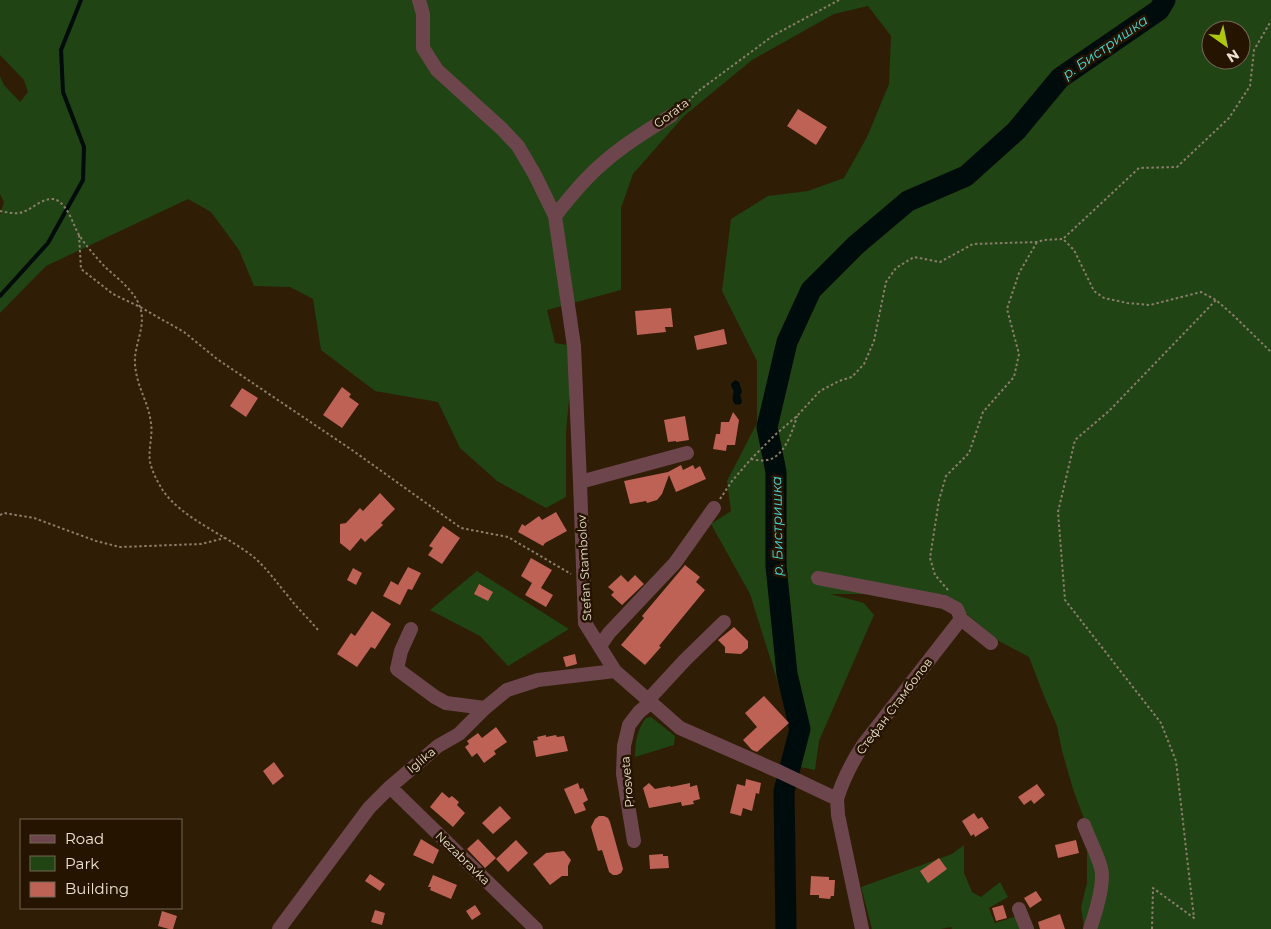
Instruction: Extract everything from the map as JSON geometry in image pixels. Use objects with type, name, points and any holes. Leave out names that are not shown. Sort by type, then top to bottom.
[{"type":"street","name":"Stefan Stambolov","points":[[419,0],[423,14],[423,48],[437,70],[502,128],[518,146],[555,216],[574,346],[585,623],[615,671],[680,728],[837,799]]},
{"type":"street","name":"Gorata","points":[[555,216],[572,193],[601,164],[672,114]]},
{"type":"street","points":[[580,482],[686,453]]},
{"type":"street","points":[[600,646],[609,633],[675,563],[714,508]]},
{"type":"street","points":[[818,578],[944,602],[991,643]]},
{"type":"street","name":"Стефан Стамболов","points":[[837,799],[851,763],[959,614]]},
{"type":"street","name":"Prosveta","points":[[634,842],[623,774],[624,746],[629,724],[684,660],[724,622]]},
{"type":"street","points":[[411,629],[401,651],[397,669],[435,697],[446,702],[485,708]]},
{"type":"street","name":"Iglika","points":[[279,929],[369,808],[390,787],[438,746],[458,734],[507,690],[538,680],[615,671]]},
{"type":"street","name":"Nezabravka","points":[[390,787],[536,929]]},
{"type":"street","points":[[837,799],[838,815],[862,929]]},
{"type":"street","points":[[1084,824],[1101,870],[1098,900],[1090,929]]},
{"type":"street","points":[[1019,909],[1028,929]]},
{"type":"path","name":"Gorata","points":[[672,114],[688,102],[697,92],[774,35],[839,0]]},
{"type":"path","points":[[714,508],[732,481],[751,459],[797,416],[820,391],[839,380],[852,377],[864,364],[874,341],[886,282],[896,268],[914,257],[940,262],[972,244],[1037,242],[1063,239],[1139,168],[1177,167],[1229,118],[1250,86],[1254,50],[1271,21]]},
{"type":"path","points":[[0,210],[18,213],[28,210],[45,200],[54,199],[62,203],[79,235],[91,251],[134,296],[140,307],[142,319],[141,335],[135,356],[135,372],[152,425],[150,461],[154,474],[172,501],[254,558],[271,574],[288,597],[318,630]]},
{"type":"path","points":[[79,235],[82,269],[113,294],[184,332],[217,358],[352,450],[461,528],[508,538],[583,581]]},
{"type":"path","points":[[1063,239],[1074,250],[1094,291],[1104,298],[1150,305],[1201,292],[1216,300],[1271,352]]},
{"type":"path","points":[[959,614],[955,598],[935,575],[930,558],[939,500],[946,476],[969,453],[983,412],[1014,376],[1019,354],[1007,309],[1019,273],[1037,242]]},
{"type":"path","points":[[1152,929],[1153,888],[1194,918],[1176,761],[1161,724],[1066,600],[1058,512],[1075,440],[1109,410],[1216,300]]},
{"type":"path","points":[[751,459],[768,461],[780,454],[791,436],[797,416]]},
{"type":"path","points":[[0,515],[4,513],[34,518],[96,541],[120,547],[201,544],[225,538]]},
{"type":"green space","points":[[0,0],[1271,0],[1271,929],[1084,929],[1081,907],[1087,883],[1087,827],[1073,789],[1057,726],[1029,657],[999,641],[943,594],[830,594],[864,603],[874,615],[819,741],[815,770],[786,764],[796,732],[782,696],[750,594],[711,524],[731,511],[727,481],[757,423],[757,361],[722,291],[731,219],[768,196],[808,191],[844,178],[867,137],[889,84],[891,36],[868,6],[834,14],[752,60],[684,116],[633,174],[621,208],[621,290],[547,310],[555,343],[574,346],[566,432],[566,497],[546,508],[497,481],[460,448],[438,402],[375,391],[321,350],[313,299],[290,287],[254,286],[239,250],[211,212],[188,199],[46,266],[0,313],[0,215],[4,202],[0,194],[0,76],[4,85],[20,102],[28,92],[24,80],[0,55]]},
{"type":"green space","points":[[477,571],[569,629],[508,666],[480,636],[430,610]]},
{"type":"green space","points":[[651,717],[675,736],[674,745],[635,757],[639,731],[646,718]]},
{"type":"green space","points":[[964,845],[964,873],[972,892],[981,897],[1000,882],[1008,897],[989,908],[995,923],[1027,913],[1034,929],[952,929],[951,927],[941,929],[872,929],[861,887],[952,854]]},
{"type":"shaded area","points":[[735,380],[739,382],[742,392],[740,395],[742,401],[738,405],[733,401],[734,391],[731,386]]},
{"type":"building","points":[[798,109],[827,127],[816,145],[787,126]]},
{"type":"building","points":[[671,308],[673,327],[665,327],[666,332],[637,335],[635,311]]},
{"type":"building","points":[[724,329],[727,344],[697,350],[694,336]]},
{"type":"building","points":[[342,387],[351,394],[349,397],[359,404],[342,428],[323,415]]},
{"type":"building","points":[[242,388],[258,398],[246,417],[230,406]]},
{"type":"building","points":[[733,412],[739,420],[735,445],[727,445],[726,451],[713,449],[716,434],[720,434],[721,422],[729,422]]},
{"type":"building","points":[[685,416],[689,440],[668,442],[664,420]]},
{"type":"building","points":[[681,465],[683,470],[693,465],[695,469],[700,466],[706,479],[676,492],[669,475],[662,494],[657,500],[647,503],[646,501],[630,504],[624,481],[668,472]]},
{"type":"building","points":[[380,493],[395,509],[381,523],[383,525],[365,542],[361,538],[350,551],[340,543],[340,524],[346,523],[360,508],[363,511]]},
{"type":"building","points":[[556,512],[567,531],[543,546],[518,532],[522,524],[525,526],[539,516],[542,520]]},
{"type":"building","points":[[443,526],[460,538],[442,564],[428,555],[433,548],[429,546]]},
{"type":"building","points":[[531,558],[552,570],[541,588],[553,595],[546,607],[525,595],[532,583],[521,576]]},
{"type":"building","points":[[685,565],[700,577],[696,582],[705,590],[645,665],[621,645],[644,618],[642,616]]},
{"type":"building","points":[[408,567],[421,573],[412,590],[408,589],[400,605],[383,596],[391,581],[398,585]]},
{"type":"building","points":[[353,568],[362,573],[356,585],[347,580]]},
{"type":"building","points":[[621,575],[628,582],[635,575],[644,584],[622,605],[611,595],[614,592],[608,587]]},
{"type":"building","points":[[479,584],[493,592],[488,601],[474,594]]},
{"type":"building","points":[[372,611],[391,624],[375,649],[371,647],[357,667],[337,654],[351,633],[355,636]]},
{"type":"building","points":[[734,627],[748,641],[748,648],[741,654],[725,653],[725,647],[718,640]]},
{"type":"building","points":[[575,654],[577,664],[566,667],[563,657]]},
{"type":"building","points":[[764,696],[789,723],[757,752],[752,750],[743,740],[757,727],[745,713]]},
{"type":"building","points":[[496,727],[507,742],[494,751],[496,754],[484,763],[477,753],[472,757],[465,747],[469,744],[467,741],[478,733],[482,738]]},
{"type":"building","points":[[546,735],[546,737],[564,736],[568,751],[536,757],[533,741],[538,740],[537,737]]},
{"type":"building","points":[[274,762],[284,776],[273,785],[263,771]]},
{"type":"building","points":[[746,779],[761,783],[759,794],[756,793],[752,811],[743,808],[741,816],[730,813],[737,784],[745,786]]},
{"type":"building","points":[[578,783],[580,789],[583,788],[588,800],[583,803],[586,810],[575,814],[564,789]]},
{"type":"building","points":[[649,783],[655,789],[690,783],[690,787],[697,785],[700,799],[693,801],[694,804],[682,806],[681,802],[649,808],[643,788]]},
{"type":"building","points":[[1037,784],[1045,795],[1034,804],[1031,800],[1024,805],[1018,797]]},
{"type":"building","points":[[442,792],[449,798],[452,796],[459,802],[457,805],[465,813],[453,827],[430,807]]},
{"type":"building","points":[[500,806],[511,818],[493,834],[482,823]]},
{"type":"building","points":[[974,813],[978,819],[982,817],[989,828],[975,837],[974,834],[971,836],[962,821]]},
{"type":"building","points":[[599,816],[608,818],[610,822],[623,869],[617,875],[609,872],[602,850],[598,851],[591,827]]},
{"type":"building","points":[[421,839],[439,850],[433,864],[413,855]]},
{"type":"building","points":[[478,839],[496,858],[485,868],[467,849]]},
{"type":"building","points":[[516,840],[528,853],[508,872],[496,859]]},
{"type":"building","points":[[1076,840],[1079,853],[1058,858],[1055,845]]},
{"type":"building","points":[[564,851],[571,860],[568,866],[568,876],[562,876],[550,885],[533,864],[546,853]]},
{"type":"building","points":[[663,854],[663,856],[668,856],[669,868],[650,869],[649,855]]},
{"type":"building","points":[[939,858],[947,869],[928,883],[920,871]]},
{"type":"building","points":[[370,874],[385,884],[380,891],[365,881]]},
{"type":"building","points":[[433,875],[457,885],[451,899],[430,890],[431,887],[428,887]]},
{"type":"building","points":[[811,876],[829,877],[829,880],[835,880],[834,896],[831,896],[830,899],[819,898],[819,895],[810,895]]},
{"type":"building","points":[[1036,891],[1042,900],[1030,908],[1024,898]]},
{"type":"building","points":[[475,905],[481,914],[472,920],[466,911]]},
{"type":"building","points":[[1003,905],[1007,918],[996,921],[992,908]]},
{"type":"building","points":[[375,910],[385,913],[382,925],[371,922]]},
{"type":"building","points":[[162,911],[177,916],[173,929],[158,926]]},
{"type":"building","points":[[1060,914],[1065,929],[1040,929],[1038,922]]},
{"type":"waterway","points":[[0,296],[48,243],[83,180],[84,147],[63,92],[61,50],[81,0]]},
{"type":"waterway","name":"р. Бистришка","points":[[786,929],[784,791],[800,729],[787,674],[776,566],[776,472],[767,427],[787,342],[811,290],[856,245],[908,201],[966,176],[1016,131],[1060,78],[1159,10],[1165,0]]}]
